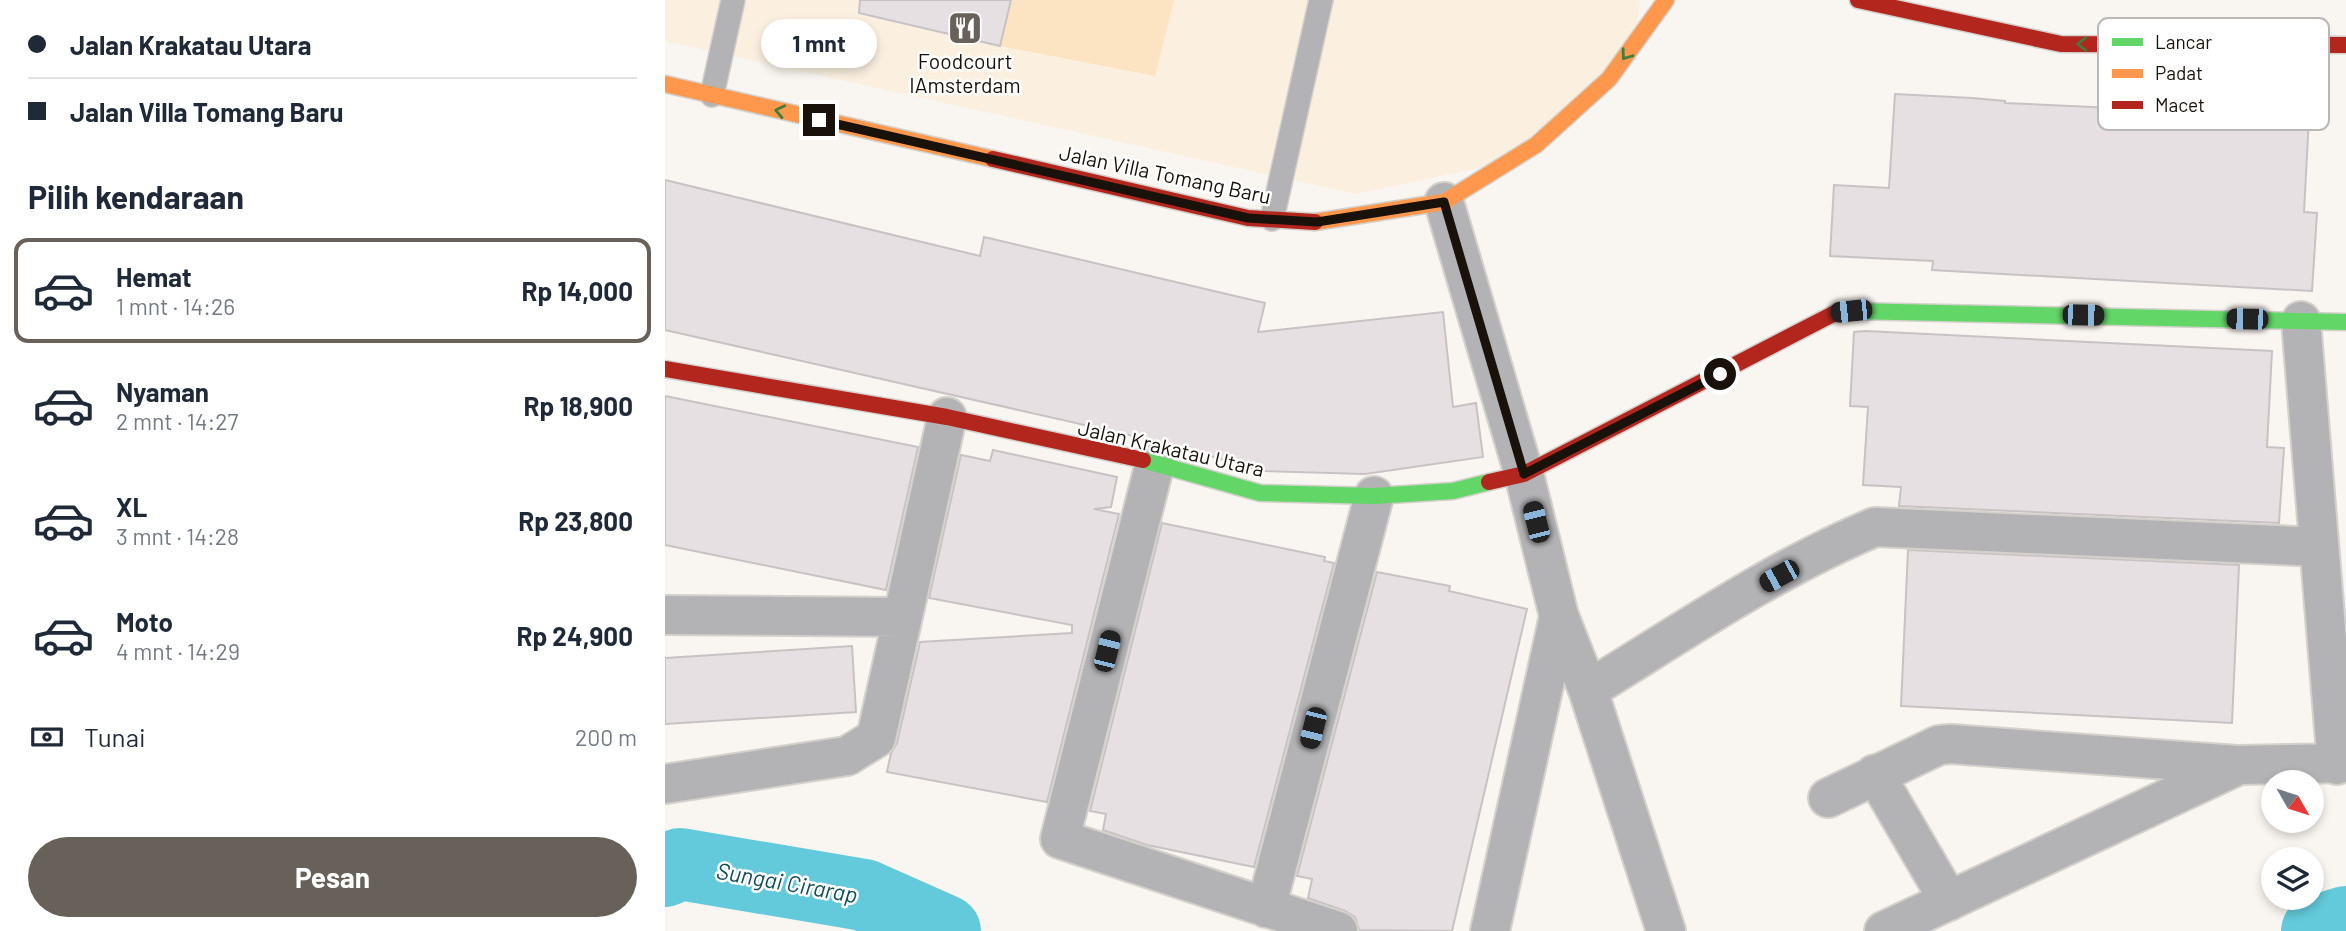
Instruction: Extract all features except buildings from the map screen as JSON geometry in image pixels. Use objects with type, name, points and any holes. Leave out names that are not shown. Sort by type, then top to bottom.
[{"type":"street","name":"Jalan Villa Tomang Baru","points":[[665,84],[1248,218],[1317,222],[1444,202],[1536,145],[1609,79],[1666,0]]},
{"type":"street","points":[[1858,0],[2061,44],[2098,44]]},
{"type":"street","points":[[1444,202],[1524,474],[1559,616],[1588,690],[1666,931]]},
{"type":"street","name":"Jalan Krakatau Utara","points":[[665,369],[947,417],[1155,463],[1260,493],[1374,496],[1453,491],[1524,474],[1837,312],[1865,309],[2346,322]]},
{"type":"street","points":[[1828,798],[1939,745],[1951,744],[2239,765],[2342,764],[2319,547],[2301,321]]},
{"type":"street","points":[[665,784],[846,756],[876,738],[947,417]]},
{"type":"street","points":[[1155,463],[1060,839],[1338,931]]},
{"type":"street","points":[[1266,908],[1374,496]]},
{"type":"street","points":[[1588,690],[1738,598],[1840,541],[1875,527],[2319,547]]},
{"type":"street","points":[[665,615],[902,617]]},
{"type":"street","points":[[1490,931],[1559,616]]},
{"type":"street","points":[[1884,931],[2239,765]]},
{"type":"street","points":[[1875,774],[1949,901]]},
{"type":"lane","points":[[712,95],[733,0]]},
{"type":"lane","points":[[1272,219],[1321,0]]},
{"type":"shaded area","points":[[665,0],[1640,0],[1635,43],[1511,161],[1356,194],[665,41]]},
{"type":"shaded area","points":[[1011,0],[1174,0],[1155,76],[1000,46]]},
{"type":"waterway","name":"Sungai Cirarap","points":[[665,871],[680,864],[864,895],[945,931]]},
{"type":"waterway","name":"Sungai Cirarap","points":[[2317,931],[2346,922]]},
{"type":"traffic: fast","points":[[1851,311],[2346,322]]},
{"type":"traffic: fast","points":[[1143,460],[1260,493],[1374,496],[1453,491],[1489,482]]},
{"type":"traffic: slow","points":[[1315,222],[1444,202],[1536,145],[1609,79],[1666,0]]},
{"type":"traffic: slow","points":[[665,84],[993,159]]},
{"type":"traffic: jam","points":[[1858,0],[2061,44],[2098,44]]},
{"type":"traffic: jam","points":[[2329,45],[2346,45]]},
{"type":"traffic: jam","points":[[993,159],[1248,218],[1315,222]]},
{"type":"traffic: jam","points":[[1489,482],[1524,474],[1837,312],[1851,311]]},
{"type":"traffic: jam","points":[[665,369],[947,417],[1143,460]]},
{"type":"place","name":"Foodcourt IAmsterdam","points":[[965,28]]},
{"type":"route","points":[[819,120],[1248,218],[1317,222],[1444,202],[1524,474],[1720,374]]}]
